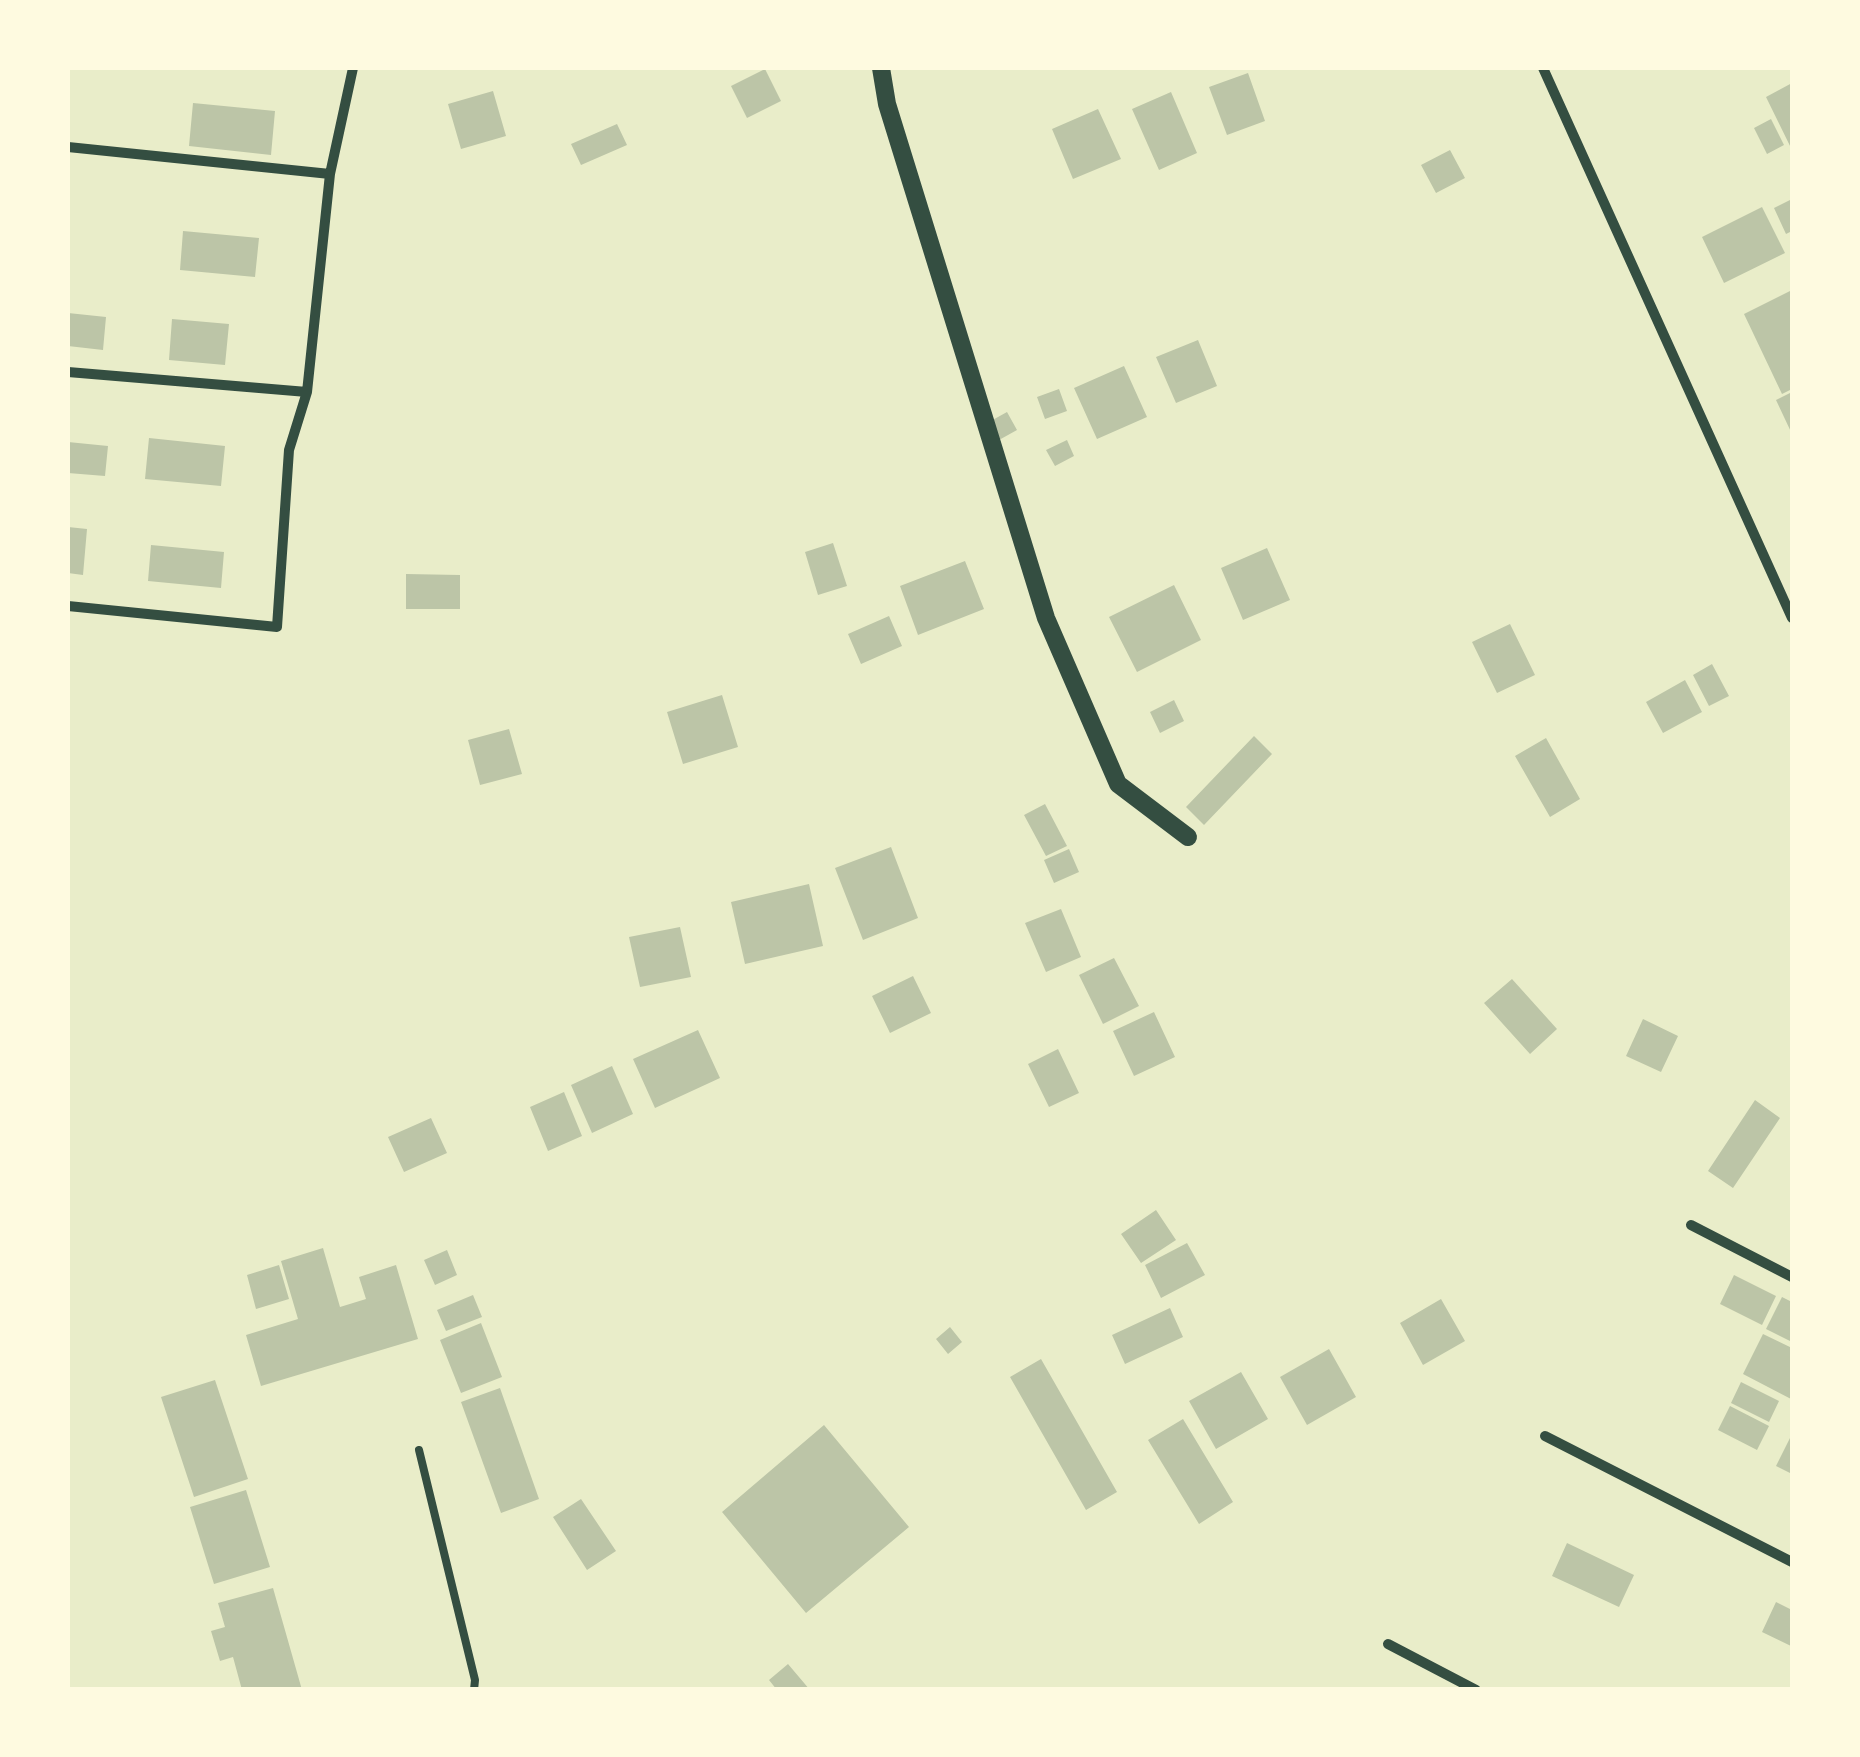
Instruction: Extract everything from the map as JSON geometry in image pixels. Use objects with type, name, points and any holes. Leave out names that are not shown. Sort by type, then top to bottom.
[{"type":"street","points":[[68,606],[277,626],[289,450],[307,392],[330,174],[354,68]]},
{"type":"street","points":[[881,68],[887,104],[1046,618],[1118,784],[1188,837]]},
{"type":"street","points":[[1544,68],[1792,618]]},
{"type":"street","points":[[68,147],[330,174]]},
{"type":"street","points":[[68,372],[307,392]]},
{"type":"street","points":[[1691,1224],[1792,1277]]},
{"type":"street","points":[[1546,1436],[1792,1562]]},
{"type":"street","points":[[1388,1644],[1476,1690]]},
{"type":"lane","points":[[419,1450],[475,1680],[474,1690]]},
{"type":"building","points":[[765,69],[781,101],[747,118],[731,86]]},
{"type":"building","points":[[1248,73],[1265,121],[1227,135],[1209,87]]},
{"type":"building","points":[[1792,83],[1792,150],[1766,97]]},
{"type":"building","points":[[493,91],[506,136],[461,149],[448,104]]},
{"type":"building","points":[[1171,92],[1197,153],[1159,170],[1132,109]]},
{"type":"building","points":[[193,103],[275,111],[271,155],[189,146]]},
{"type":"building","points":[[1098,109],[1121,159],[1073,179],[1052,129]]},
{"type":"building","points":[[1771,119],[1784,145],[1767,154],[1754,128]]},
{"type":"building","points":[[617,124],[627,145],[581,165],[571,144]]},
{"type":"building","points":[[1450,150],[1465,178],[1436,193],[1421,165]]},
{"type":"building","points":[[1792,199],[1792,231],[1786,234],[1774,208]]},
{"type":"building","points":[[1762,207],[1785,253],[1724,283],[1702,237]]},
{"type":"building","points":[[183,231],[259,238],[255,277],[180,270]]},
{"type":"building","points":[[1792,290],[1792,389],[1782,394],[1744,314]]},
{"type":"building","points":[[68,313],[106,317],[103,350],[68,346]]},
{"type":"building","points":[[172,319],[229,324],[225,365],[169,360]]},
{"type":"building","points":[[1198,340],[1217,386],[1176,403],[1156,357]]},
{"type":"building","points":[[1124,366],[1147,417],[1097,439],[1074,388]]},
{"type":"building","points":[[1059,389],[1067,411],[1045,419],[1037,397]]},
{"type":"building","points":[[1792,392],[1792,434],[1776,400]]},
{"type":"building","points":[[1007,412],[1017,430],[999,440],[989,422]]},
{"type":"building","points":[[149,438],[225,446],[221,486],[145,479]]},
{"type":"building","points":[[1067,440],[1074,456],[1055,466],[1046,450]]},
{"type":"building","points":[[68,442],[108,446],[105,476],[68,473]]},
{"type":"building","points":[[68,527],[87,529],[83,575],[68,573]]},
{"type":"building","points":[[833,543],[847,586],[818,595],[805,552]]},
{"type":"building","points":[[151,545],[224,552],[221,588],[148,581]]},
{"type":"building","points":[[1267,548],[1290,600],[1243,620],[1221,568]]},
{"type":"building","points":[[965,561],[984,609],[918,635],[900,586]]},
{"type":"building","points":[[406,574],[460,575],[460,609],[406,609]]},
{"type":"building","points":[[1174,585],[1201,640],[1137,672],[1109,617]]},
{"type":"building","points":[[889,616],[902,646],[861,664],[848,634]]},
{"type":"building","points":[[1510,624],[1535,675],[1497,693],[1472,642]]},
{"type":"building","points":[[1712,664],[1729,696],[1709,706],[1693,675]]},
{"type":"building","points":[[1685,680],[1702,712],[1663,733],[1646,702]]},
{"type":"building","points":[[722,695],[738,747],[683,764],[667,712]]},
{"type":"building","points":[[1174,700],[1184,721],[1160,733],[1150,712]]},
{"type":"building","points":[[509,729],[522,774],[480,785],[468,740]]},
{"type":"building","points":[[1254,736],[1272,754],[1204,825],[1186,807]]},
{"type":"building","points":[[1546,738],[1580,799],[1550,817],[1515,756]]},
{"type":"building","points":[[1045,804],[1067,846],[1046,856],[1024,815]]},
{"type":"building","points":[[891,847],[918,918],[863,940],[835,868]]},
{"type":"building","points":[[1069,849],[1079,872],[1054,883],[1044,860]]},
{"type":"building","points":[[809,884],[823,946],[745,964],[731,902]]},
{"type":"building","points":[[1061,909],[1081,957],[1046,972],[1025,923]]},
{"type":"building","points":[[680,927],[691,977],[640,987],[629,937]]},
{"type":"building","points":[[1114,958],[1139,1006],[1103,1024],[1079,975]]},
{"type":"building","points":[[913,976],[931,1013],[890,1033],[872,996]]},
{"type":"building","points":[[1512,979],[1557,1029],[1530,1054],[1484,1003]]},
{"type":"building","points":[[1154,1012],[1175,1057],[1134,1076],[1113,1031]]},
{"type":"building","points":[[1643,1019],[1678,1036],[1661,1072],[1626,1056]]},
{"type":"building","points":[[698,1030],[720,1078],[655,1108],[633,1059]]},
{"type":"building","points":[[1058,1049],[1079,1093],[1049,1107],[1028,1064]]},
{"type":"building","points":[[612,1066],[633,1114],[592,1133],[571,1085]]},
{"type":"building","points":[[564,1092],[582,1136],[548,1151],[530,1107]]},
{"type":"building","points":[[1755,1100],[1780,1118],[1733,1188],[1708,1171]]},
{"type":"building","points":[[431,1118],[447,1153],[404,1172],[388,1137]]},
{"type":"building","points":[[1156,1210],[1176,1240],[1141,1263],[1121,1234]]},
{"type":"building","points":[[1187,1243],[1205,1275],[1161,1298],[1145,1265]]},
{"type":"building","points":[[323,1248],[340,1307],[366,1299],[359,1277],[396,1265],[418,1339],[261,1386],[246,1335],[298,1319],[281,1261]]},
{"type":"building","points":[[447,1250],[457,1275],[435,1285],[424,1260]]},
{"type":"building","points":[[279,1265],[289,1299],[256,1309],[247,1275]]},
{"type":"building","points":[[1734,1275],[1776,1296],[1762,1325],[1720,1304]]},
{"type":"building","points":[[473,1295],[482,1317],[446,1331],[437,1310]]},
{"type":"building","points":[[1782,1297],[1792,1302],[1792,1342],[1766,1329]]},
{"type":"building","points":[[1441,1299],[1465,1341],[1423,1365],[1400,1323]]},
{"type":"building","points":[[1170,1308],[1183,1337],[1125,1364],[1112,1335]]},
{"type":"building","points":[[481,1323],[502,1377],[461,1393],[440,1340]]},
{"type":"building","points":[[950,1327],[962,1342],[948,1354],[936,1339]]},
{"type":"building","points":[[1763,1334],[1792,1348],[1791,1399],[1743,1374]]},
{"type":"building","points":[[1329,1349],[1356,1397],[1307,1425],[1280,1377]]},
{"type":"building","points":[[1041,1359],[1117,1492],[1086,1510],[1010,1377]]},
{"type":"building","points":[[1241,1372],[1268,1419],[1216,1449],[1189,1401]]},
{"type":"building","points":[[215,1380],[248,1479],[194,1497],[161,1397]]},
{"type":"building","points":[[1741,1382],[1779,1401],[1769,1422],[1731,1403]]},
{"type":"building","points":[[500,1388],[539,1499],[501,1513],[461,1402]]},
{"type":"building","points":[[1730,1406],[1769,1426],[1757,1450],[1718,1430]]},
{"type":"building","points":[[1183,1419],[1233,1502],[1199,1524],[1148,1440]]},
{"type":"building","points":[[824,1425],[909,1527],[806,1613],[722,1512]]},
{"type":"building","points":[[1792,1434],[1792,1474],[1776,1466]]},
{"type":"building","points":[[246,1490],[270,1567],[214,1584],[190,1507]]},
{"type":"building","points":[[581,1499],[616,1551],[587,1570],[553,1517]]},
{"type":"building","points":[[1567,1543],[1634,1575],[1619,1607],[1552,1576]]},
{"type":"building","points":[[273,1588],[302,1690],[242,1690],[233,1657],[220,1661],[211,1631],[225,1627],[218,1603]]},
{"type":"building","points":[[1776,1602],[1792,1610],[1791,1646],[1762,1632]]},
{"type":"building","points":[[788,1664],[810,1690],[777,1690],[769,1680]]}]
